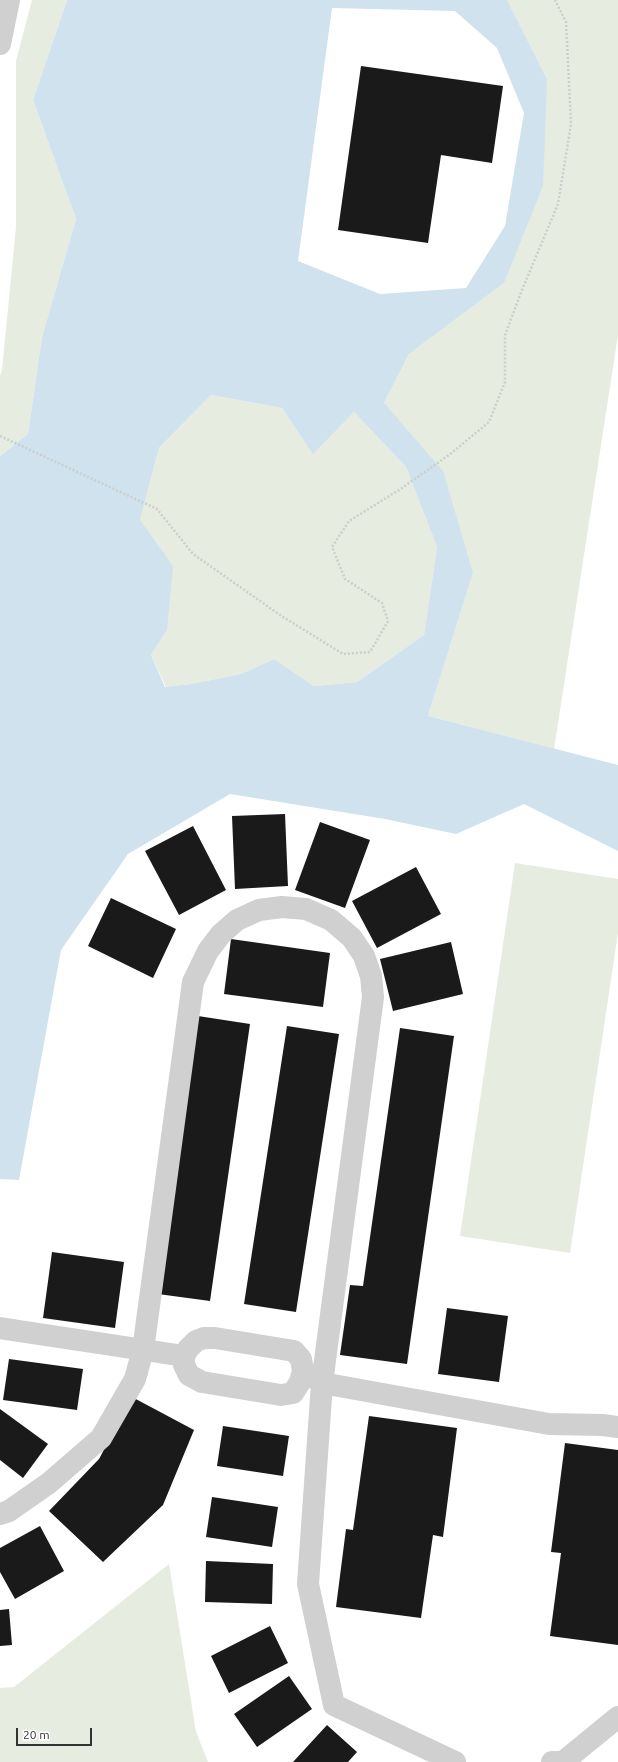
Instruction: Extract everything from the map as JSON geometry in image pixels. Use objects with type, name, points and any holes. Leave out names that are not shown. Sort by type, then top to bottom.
[{"type":"street","points":[[0,44],[9,0]]},
{"type":"street","points":[[0,1514],[9,1511],[49,1483],[101,1438],[135,1379],[143,1350],[193,982],[208,951],[221,934],[238,920],[259,910],[282,907],[306,909],[332,920],[352,938],[364,956],[371,976],[373,996],[322,1383],[308,1584],[334,1705],[454,1762]]},
{"type":"street","points":[[0,1328],[184,1356]]},
{"type":"street","points":[[204,1338],[215,1338],[294,1351],[300,1359],[303,1371],[300,1382],[293,1393],[281,1395],[202,1382],[189,1375],[184,1365],[184,1356],[188,1349],[196,1341],[204,1338]]},
{"type":"street","points":[[303,1371],[322,1383],[549,1424],[603,1425],[618,1427]]},
{"type":"street","points":[[552,1762],[563,1762],[618,1717]]},
{"type":"path","points":[[1,437],[157,508],[193,554],[280,615],[343,654],[370,652],[388,621],[382,603],[345,579],[332,547],[350,521],[399,490],[449,455],[489,422],[505,382],[505,335],[558,204],[571,124],[566,22],[555,0]]},
{"type":"shaded area","points":[[32,0],[67,0],[33,100],[76,219],[42,337],[28,434],[0,456],[0,376],[2,370],[16,227],[16,61]]},
{"type":"shaded area","points":[[507,0],[618,0],[618,335],[554,749],[428,716],[473,573],[384,403],[409,354],[504,283],[547,79]]},
{"type":"shaded area","points":[[211,395],[282,408],[313,453],[354,412],[406,467],[437,547],[424,635],[357,682],[314,686],[274,659],[241,674],[191,684],[166,687],[151,655],[167,630],[140,520],[159,448]]},
{"type":"shaded area","points":[[515,863],[618,879],[618,933],[570,1253],[460,1236]]},
{"type":"shaded area","points":[[169,1564],[196,1732],[208,1762],[0,1762],[0,1688],[14,1687]]},
{"type":"water","points":[[67,0],[507,0],[547,79],[543,186],[504,283],[409,354],[384,403],[443,471],[473,573],[428,716],[618,765],[618,851],[524,804],[456,834],[385,819],[230,794],[128,854],[61,950],[19,1180],[0,1179],[0,456],[28,434],[42,337],[76,219],[33,100]],"holes":[[[332,8],[455,11],[497,48],[524,113],[505,226],[466,288],[380,294],[298,261]],[[211,395],[282,408],[313,454],[354,412],[406,467],[437,547],[424,635],[357,682],[314,686],[274,659],[241,674],[191,684],[165,687],[151,655],[167,630],[173,566],[140,520],[159,448]]]},
{"type":"building","points":[[361,66],[503,86],[492,163],[441,155],[428,243],[338,230]]},
{"type":"building","points":[[285,814],[288,886],[235,889],[232,816]]},
{"type":"building","points":[[320,822],[370,840],[345,908],[295,890]]},
{"type":"building","points":[[193,826],[226,890],[179,915],[145,851]]},
{"type":"building","points":[[416,867],[441,914],[377,948],[352,901]]},
{"type":"building","points":[[111,898],[176,929],[153,978],[88,946]]},
{"type":"building","points":[[231,939],[330,953],[323,1007],[224,994]]},
{"type":"building","points":[[451,942],[463,994],[393,1011],[380,959]]},
{"type":"building","points":[[198,1016],[250,1024],[210,1301],[158,1294]]},
{"type":"building","points":[[287,1026],[339,1034],[296,1312],[244,1304]]},
{"type":"building","points":[[400,1028],[454,1036],[407,1364],[340,1355],[350,1285],[363,1286]]},
{"type":"building","points":[[52,1252],[124,1262],[115,1328],[43,1318]]},
{"type":"building","points":[[447,1308],[508,1316],[499,1382],[438,1374]]},
{"type":"building","points":[[9,1359],[83,1369],[77,1410],[3,1400]]},
{"type":"building","points":[[132,1397],[194,1430],[163,1505],[103,1562],[49,1511],[99,1459]]},
{"type":"building","points":[[0,1409],[48,1444],[23,1478],[0,1460]]},
{"type":"building","points":[[369,1416],[457,1428],[443,1537],[433,1535],[421,1618],[336,1607],[346,1529],[353,1530]]},
{"type":"building","points":[[223,1426],[289,1436],[283,1476],[217,1466]]},
{"type":"building","points":[[565,1443],[618,1450],[618,1645],[550,1636],[561,1553],[551,1552]]},
{"type":"building","points":[[212,1497],[278,1507],[272,1547],[206,1537]]},
{"type":"building","points":[[40,1526],[64,1571],[15,1599],[0,1572],[0,1548]]},
{"type":"building","points":[[206,1561],[273,1564],[272,1604],[205,1602]]},
{"type":"building","points":[[9,1609],[12,1645],[0,1646],[0,1610]]},
{"type":"building","points":[[270,1626],[288,1663],[229,1693],[211,1656]]},
{"type":"building","points":[[289,1676],[312,1709],[257,1747],[234,1714]]},
{"type":"building","points":[[327,1725],[357,1752],[348,1762],[293,1762]]}]
